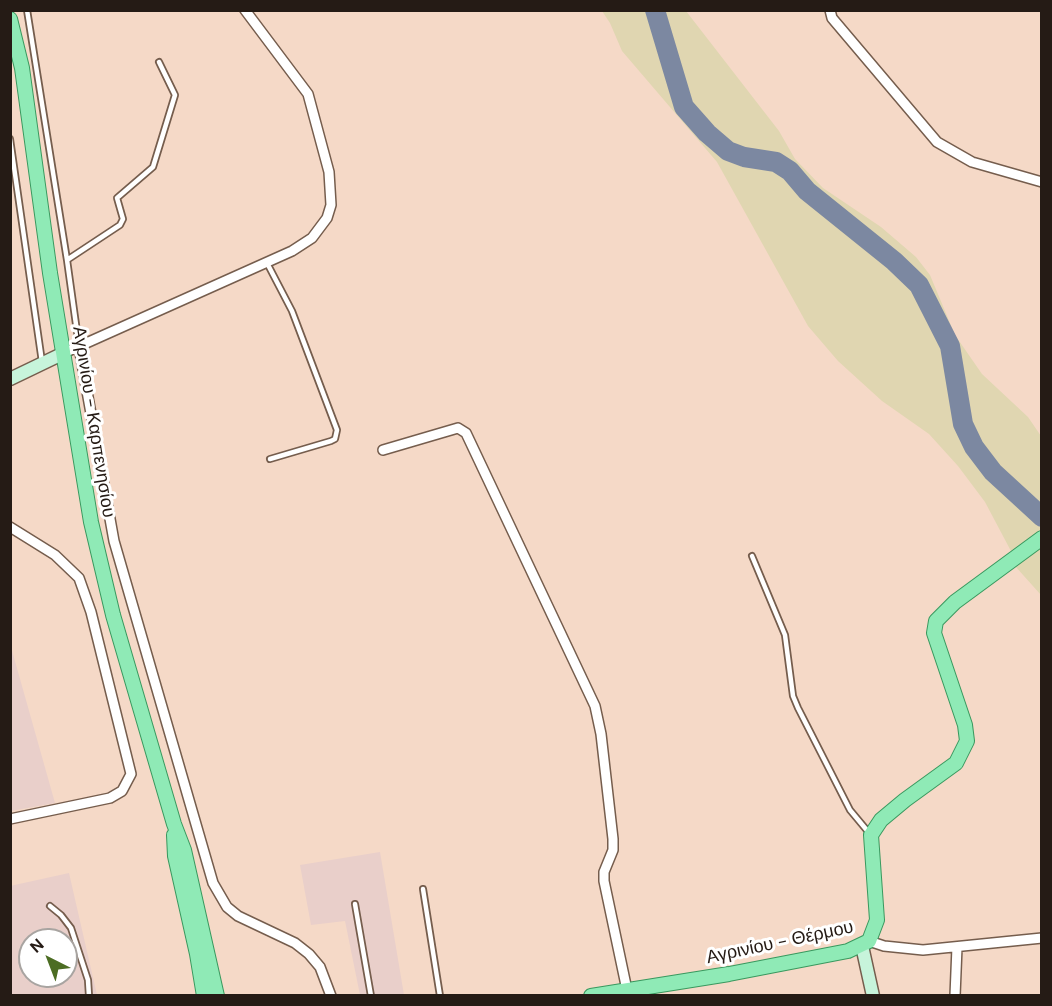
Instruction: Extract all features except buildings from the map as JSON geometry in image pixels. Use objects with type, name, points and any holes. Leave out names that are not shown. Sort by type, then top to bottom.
[{"type":"main road","name":"Αγρινίου - Καρπενησίου","points":[[10,19],[22,68],[91,522],[110,604],[174,824],[184,850],[217,996]]},
{"type":"main road","points":[[871,835],[881,820],[956,763],[967,741],[965,725],[934,633],[936,621],[955,602],[1041,538]]},
{"type":"main road","name":"Αγρινίου - Καρπενησίου","points":[[174,824],[175,856],[204,996]]},
{"type":"main road","name":"Αγρινίου - Θέρμου","points":[[591,996],[729,974],[848,951],[865,943],[877,920],[871,835]]},
{"type":"street","points":[[10,379],[292,251],[312,238],[319,229],[331,205],[331,182],[308,94],[245,10]]},
{"type":"street","points":[[830,10],[832,18],[937,142],[972,162],[1041,179]]},
{"type":"street","points":[[79,347],[114,541],[213,883],[227,907],[238,916],[295,943],[309,954],[320,967],[331,996]]},
{"type":"street","points":[[383,450],[458,428],[466,433],[595,706],[602,734],[613,839],[613,849],[604,872],[604,881],[627,990]]},
{"type":"street","points":[[10,528],[55,555],[79,578],[91,612],[131,774],[122,791],[110,798],[10,819]]},
{"type":"street","points":[[873,996],[865,943],[907,950],[1041,938]]},
{"type":"street","points":[[956,996],[957,946]]},
{"type":"lane","points":[[27,10],[79,347]]},
{"type":"lane","points":[[67,260],[120,225],[123,219],[117,198],[153,167],[176,95],[159,62]]},
{"type":"lane","points":[[10,139],[42,364]]},
{"type":"lane","points":[[267,262],[291,311],[337,430],[335,439],[331,441],[270,459]]},
{"type":"lane","points":[[752,556],[785,635],[793,696],[798,708],[850,810],[871,835]]},
{"type":"lane","points":[[423,889],[440,996]]},
{"type":"lane","points":[[355,904],[371,996]]},
{"type":"lane","points":[[50,906],[71,928],[88,980],[88,996]]},
{"type":"shaded area","points":[[11,647],[55,803],[10,811]]},
{"type":"shaded area","points":[[380,852],[404,995],[360,995],[345,921],[311,925],[300,865]]},
{"type":"shaded area","points":[[69,873],[97,995],[11,995],[10,886]]},
{"type":"sand","points":[[602,11],[686,11],[779,131],[795,159],[823,188],[881,227],[916,257],[930,275],[955,335],[982,374],[1028,417],[1041,436],[1041,530],[1012,553],[985,502],[958,466],[929,434],[882,401],[838,361],[808,326],[717,162],[622,51]]},
{"type":"sand","points":[[1041,546],[1041,595],[1015,566]]},
{"type":"waterway","points":[[655,10],[684,107],[707,133],[728,151],[744,157],[776,162],[790,171],[807,191],[894,261],[919,285],[950,346],[963,424],[974,447],[993,472],[1042,517]]}]
